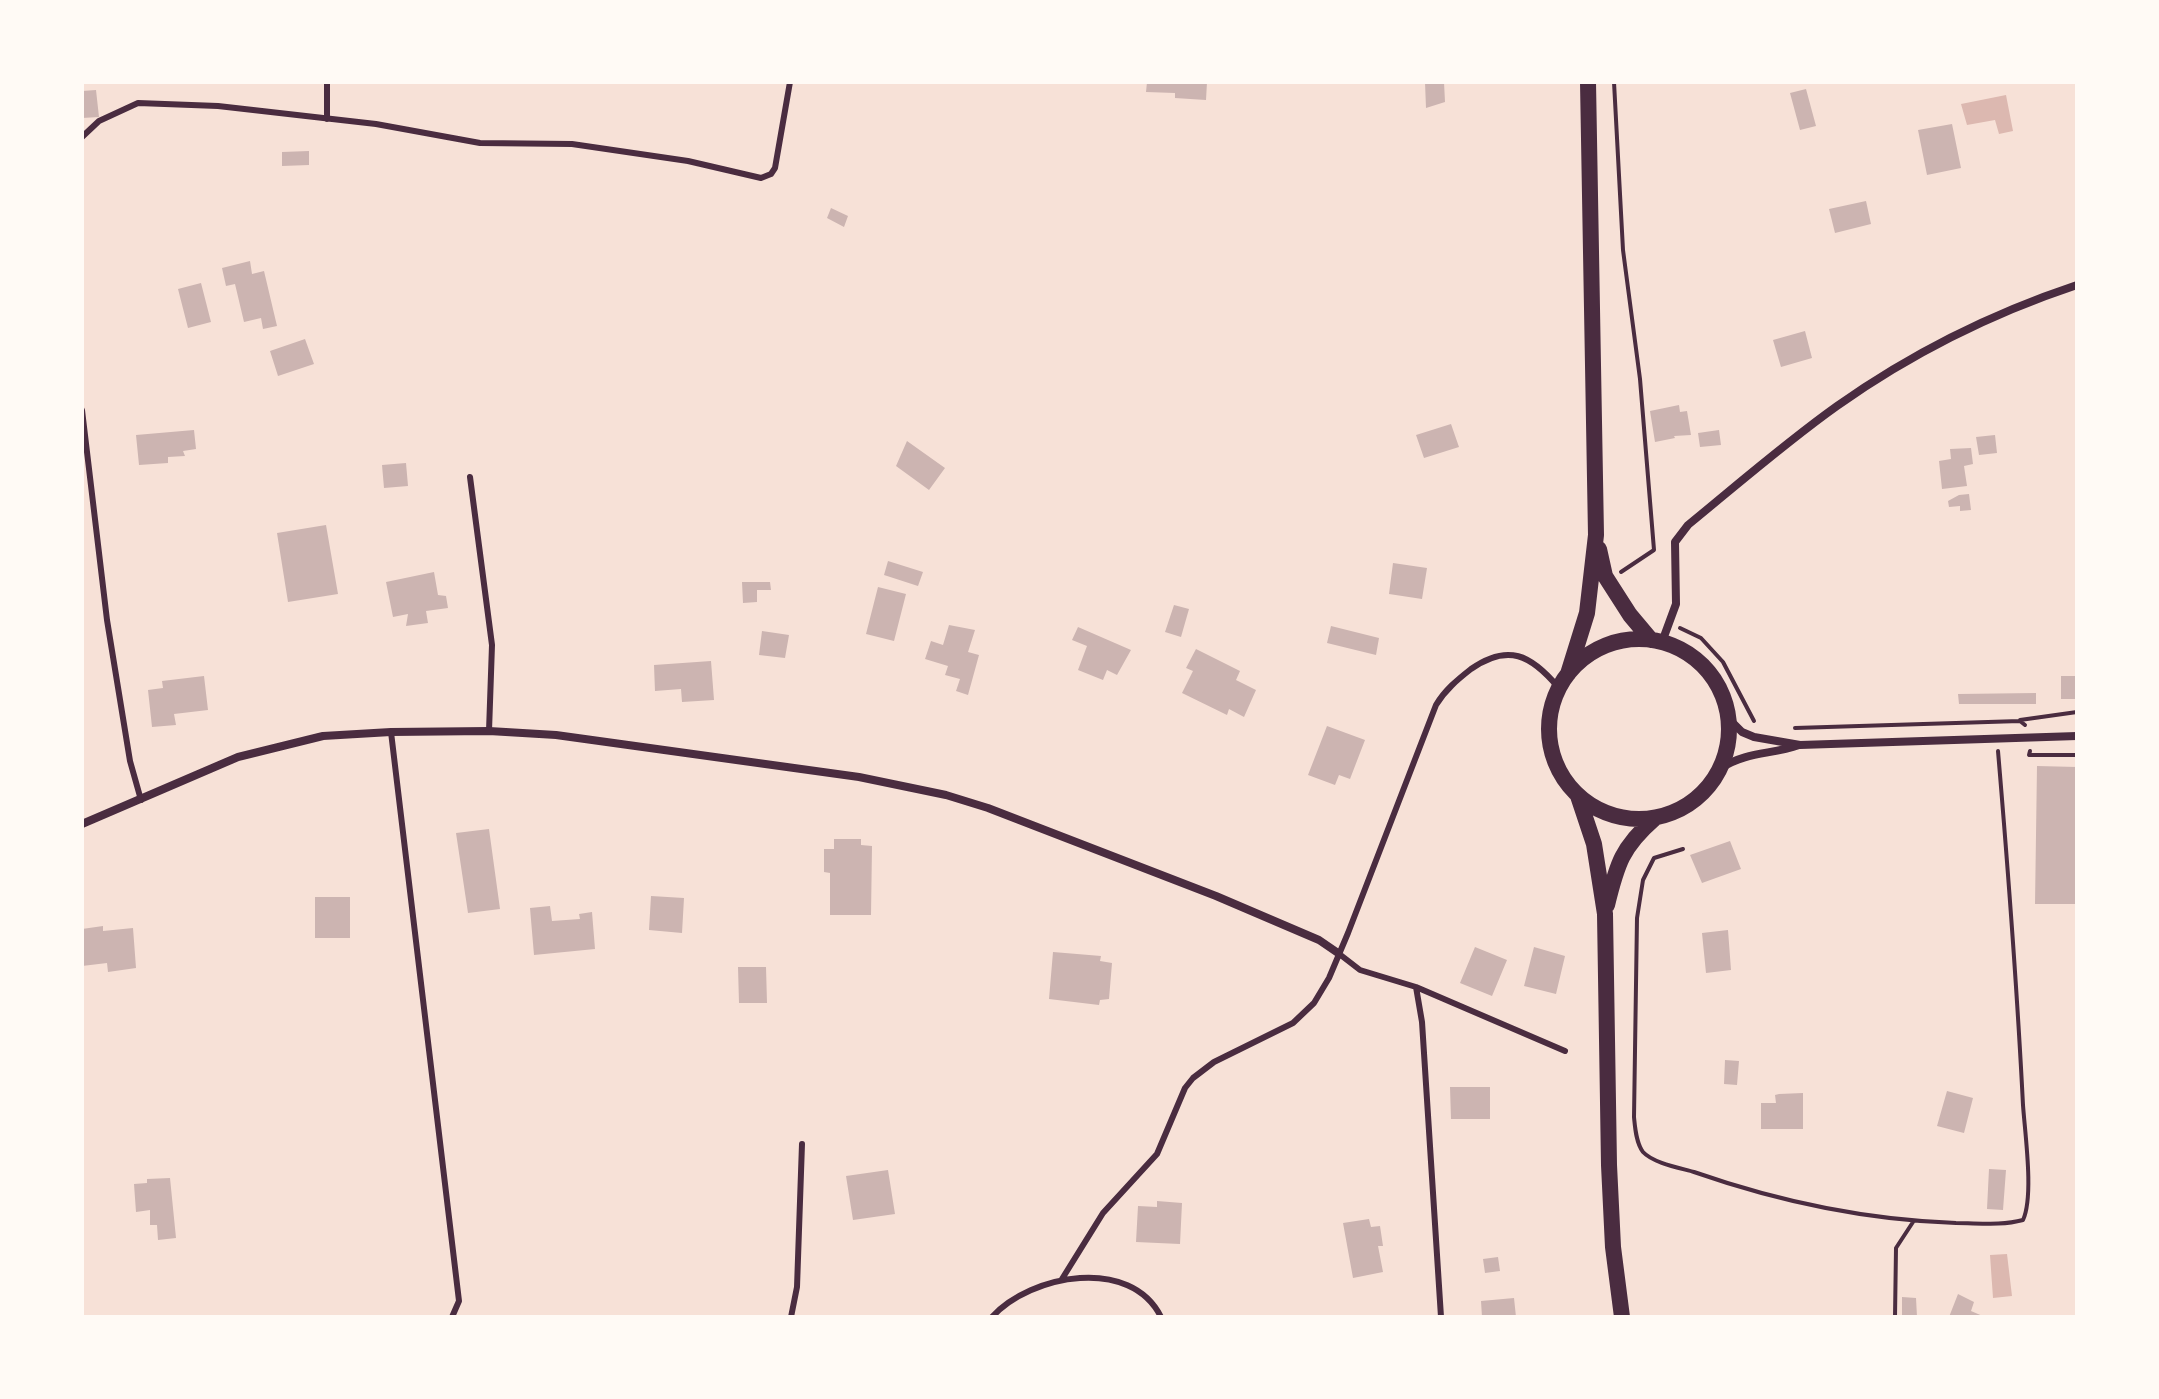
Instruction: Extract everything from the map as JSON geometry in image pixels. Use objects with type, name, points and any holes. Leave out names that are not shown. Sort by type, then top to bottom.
[{"type":"main road","points":[[1563,681],[1591,653],[1619,641],[1656,641],[1682,650],[1700,663],[1714,679],[1724,698],[1729,719],[1730,736],[1721,768],[1709,787],[1694,802],[1675,813],[1654,819],[1627,819],[1601,811],[1578,796],[1563,778],[1553,757],[1548,733],[1550,710],[1582,634],[1590,596],[1596,535],[1588,82]]},
{"type":"main road","points":[[1596,535],[1605,576],[1630,615],[1656,641]]},
{"type":"main road","points":[[1578,796],[1594,844],[1605,914],[1609,1165],[1613,1247],[1622,1317]]},
{"type":"main road","points":[[1605,914],[1620,860],[1633,837],[1654,819]]},
{"type":"street","points":[[1656,641],[1670,623],[1676,604],[1675,542],[1692,522],[1811,425],[1900,365],[1992,319],[2077,285]]},
{"type":"street","points":[[1729,719],[1742,732],[1754,737],[1800,745],[2077,736]]},
{"type":"street","points":[[82,824],[238,757],[323,736],[489,731],[556,735],[799,768],[946,795],[988,808],[1216,896],[1319,940],[1338,953]]},
{"type":"street","points":[[1721,768],[1749,754],[1783,751],[1800,745]]},
{"type":"lane","points":[[327,82],[327,119]]},
{"type":"lane","points":[[82,137],[99,121],[138,103],[218,106],[376,124],[480,143],[534,142],[587,146],[688,161],[761,178],[771,174],[775,168],[790,82]]},
{"type":"lane","points":[[82,410],[107,620],[130,761],[141,800]]},
{"type":"lane","points":[[470,477],[492,645],[489,731]]},
{"type":"lane","points":[[1062,1279],[1103,1213],[1157,1154],[1185,1088],[1193,1078],[1214,1062],[1304,1015],[1324,988],[1381,853],[1436,705],[1445,691],[1470,670],[1500,654],[1519,656],[1563,681]]},
{"type":"lane","points":[[391,732],[459,1301],[458,1310],[452,1317]]},
{"type":"lane","points":[[1338,953],[1360,970],[1416,987],[1565,1051]]},
{"type":"lane","points":[[1416,987],[1422,1022],[1441,1317]]},
{"type":"lane","points":[[791,1317],[797,1287],[802,1144]]},
{"type":"lane","points":[[992,1317],[1011,1302],[1044,1285],[1062,1279],[1088,1278],[1129,1286],[1147,1295],[1161,1317]]},
{"type":"path","points":[[1614,82],[1623,250],[1640,379],[1654,550],[1620,573],[1624,585]]},
{"type":"path","points":[[1670,623],[1701,638],[1723,662],[1740,690],[1750,716],[1760,729]]},
{"type":"path","points":[[1793,729],[2015,721],[2077,712]]},
{"type":"path","points":[[2015,721],[2030,728],[2031,736]]},
{"type":"path","points":[[1683,849],[1654,858],[1643,880],[1637,918],[1634,1117],[1643,1152],[1750,1190],[1842,1213],[1913,1222],[2007,1224],[2023,1220],[2028,1209],[2013,932],[1996,737]]},
{"type":"path","points":[[2031,748],[2029,755],[2077,755]]},
{"type":"path","points":[[1895,1317],[1896,1248],[1913,1222]]},
{"type":"shaded area","points":[[2006,95],[2013,131],[1999,134],[1995,120],[1967,125],[1961,104]]},
{"type":"shaded area","points":[[2007,1254],[2012,1296],[1993,1298],[1990,1255]]},
{"type":"building","points":[[1147,82],[1207,82],[1206,100],[1175,98],[1175,93],[1146,92]]},
{"type":"building","points":[[1425,82],[1444,82],[1445,102],[1426,108]]},
{"type":"building","points":[[1806,89],[1816,126],[1800,130],[1790,93]]},
{"type":"building","points":[[96,90],[99,117],[82,118],[82,91]]},
{"type":"building","points":[[1952,124],[1961,168],[1927,175],[1918,130]]},
{"type":"building","points":[[309,151],[309,165],[282,166],[282,152]]},
{"type":"building","points":[[1866,201],[1871,224],[1835,233],[1829,209]]},
{"type":"building","points":[[831,208],[848,216],[844,227],[827,218]]},
{"type":"building","points":[[250,261],[252,274],[264,271],[277,326],[263,329],[261,318],[244,322],[235,284],[226,286],[222,268]]},
{"type":"building","points":[[201,283],[211,322],[188,328],[178,289]]},
{"type":"building","points":[[1805,331],[1812,358],[1781,367],[1773,340]]},
{"type":"building","points":[[305,339],[314,364],[278,376],[270,351]]},
{"type":"building","points":[[1679,405],[1680,412],[1687,411],[1691,435],[1655,442],[1650,411]]},
{"type":"building","points":[[1451,424],[1459,447],[1424,458],[1416,435]]},
{"type":"building","points":[[194,430],[196,449],[183,451],[185,456],[168,457],[168,463],[139,465],[136,435]]},
{"type":"building","points":[[1719,430],[1721,445],[1700,447],[1698,433]]},
{"type":"building","points":[[1995,435],[1997,453],[1979,455],[1976,437]]},
{"type":"building","points":[[907,441],[945,468],[929,490],[896,466]]},
{"type":"building","points":[[1971,448],[1973,464],[1964,466],[1967,486],[1942,489],[1939,461],[1951,459],[1950,449]]},
{"type":"building","points":[[406,463],[408,486],[384,488],[382,465]]},
{"type":"building","points":[[1969,494],[1971,510],[1960,511],[1960,506],[1949,507],[1948,501]]},
{"type":"building","points":[[326,525],[338,594],[288,602],[277,533]]},
{"type":"building","points":[[888,561],[923,572],[918,586],[884,575]]},
{"type":"building","points":[[1393,563],[1427,568],[1422,599],[1389,594]]},
{"type":"building","points":[[434,572],[438,595],[446,596],[448,608],[426,611],[428,623],[406,626],[408,614],[393,617],[386,582]]},
{"type":"building","points":[[742,582],[770,582],[771,590],[757,590],[757,602],[743,603]]},
{"type":"building","points":[[878,587],[906,594],[894,641],[866,634]]},
{"type":"building","points":[[1174,605],[1189,609],[1181,637],[1165,632]]},
{"type":"building","points":[[949,625],[975,630],[968,652],[979,655],[968,695],[956,691],[960,679],[945,675],[948,666],[925,659],[931,641],[943,645]]},
{"type":"building","points":[[1331,626],[1379,638],[1376,655],[1327,643]]},
{"type":"building","points":[[1078,627],[1131,650],[1117,675],[1107,670],[1103,680],[1078,670],[1087,646],[1072,640]]},
{"type":"building","points":[[762,631],[789,635],[785,658],[759,655]]},
{"type":"building","points":[[1196,649],[1240,671],[1236,680],[1256,690],[1244,717],[1229,709],[1227,715],[1182,693],[1193,671],[1186,668]]},
{"type":"building","points":[[711,661],[714,700],[682,702],[681,689],[655,691],[654,665]]},
{"type":"building","points":[[204,676],[208,710],[174,714],[176,725],[152,727],[148,690],[163,688],[162,681]]},
{"type":"building","points":[[2061,676],[2077,676],[2077,699],[2061,699]]},
{"type":"building","points":[[2036,693],[2036,704],[1959,704],[1958,694]]},
{"type":"building","points":[[1327,726],[1365,740],[1350,779],[1339,775],[1335,785],[1308,775]]},
{"type":"building","points":[[2037,766],[2077,767],[2077,904],[2035,904]]},
{"type":"building","points":[[489,829],[500,909],[468,913],[456,833]]},
{"type":"building","points":[[834,839],[861,839],[861,845],[872,846],[871,915],[830,915],[830,873],[824,872],[824,849],[834,849]]},
{"type":"building","points":[[1730,841],[1741,869],[1702,883],[1690,855]]},
{"type":"building","points":[[651,896],[684,898],[682,933],[649,930]]},
{"type":"building","points":[[315,897],[350,897],[350,938],[315,938]]},
{"type":"building","points":[[550,906],[552,921],[580,919],[579,914],[592,912],[595,949],[534,955],[530,908]]},
{"type":"building","points":[[103,926],[103,931],[133,928],[136,968],[108,972],[107,963],[82,966],[82,929]]},
{"type":"building","points":[[1728,930],[1731,970],[1706,973],[1702,933]]},
{"type":"building","points":[[1475,947],[1507,960],[1492,996],[1460,983]]},
{"type":"building","points":[[1534,947],[1565,956],[1556,994],[1524,986]]},
{"type":"building","points":[[1053,952],[1101,956],[1100,961],[1112,963],[1109,999],[1100,1000],[1099,1005],[1049,999]]},
{"type":"building","points":[[738,967],[766,967],[767,1003],[739,1003]]},
{"type":"building","points":[[1725,1060],[1739,1061],[1737,1085],[1724,1084]]},
{"type":"building","points":[[1450,1087],[1490,1087],[1490,1119],[1451,1119]]},
{"type":"building","points":[[1947,1091],[1973,1098],[1964,1133],[1937,1126]]},
{"type":"building","points":[[1803,1093],[1803,1129],[1761,1129],[1761,1103],[1776,1103],[1775,1095],[1779,1094]]},
{"type":"building","points":[[1989,1169],[2006,1170],[2003,1210],[1987,1209]]},
{"type":"building","points":[[888,1170],[895,1214],[853,1220],[846,1176]]},
{"type":"building","points":[[170,1178],[176,1238],[158,1240],[157,1225],[150,1225],[150,1210],[136,1212],[134,1184],[147,1183],[147,1179]]},
{"type":"building","points":[[1157,1201],[1182,1203],[1180,1244],[1136,1242],[1138,1206],[1157,1207]]},
{"type":"building","points":[[1369,1219],[1371,1227],[1380,1226],[1383,1246],[1378,1246],[1383,1272],[1353,1278],[1343,1223]]},
{"type":"building","points":[[1498,1257],[1500,1271],[1485,1273],[1483,1259]]},
{"type":"building","points":[[1958,1294],[1974,1302],[1971,1311],[1985,1317],[1949,1317]]},
{"type":"building","points":[[1902,1297],[1916,1298],[1917,1317],[1902,1317]]},
{"type":"building","points":[[1514,1298],[1516,1317],[1482,1317],[1481,1301]]}]
